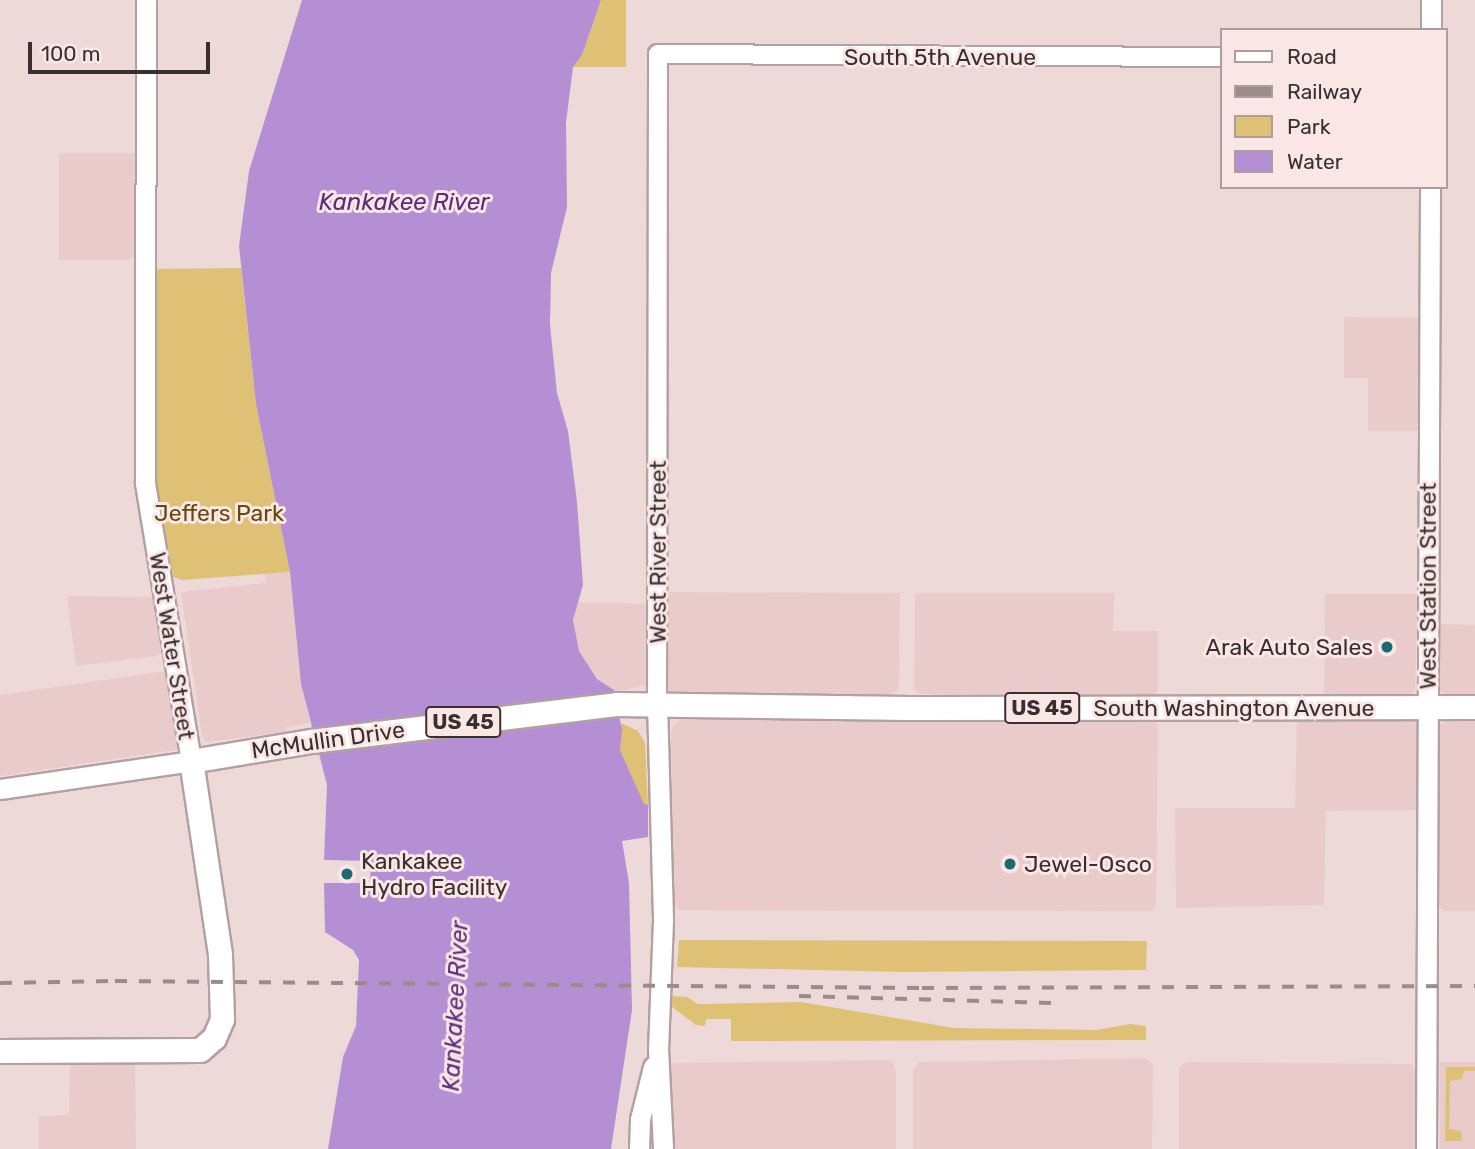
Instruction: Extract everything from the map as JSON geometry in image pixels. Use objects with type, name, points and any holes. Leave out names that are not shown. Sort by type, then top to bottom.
[{"type":"main road","name":"West Water Street","points":[[0,1051],[200,1050],[214,1038],[222,1019],[220,954],[145,483],[146,0]]},
{"type":"main road","points":[[1431,0],[1431,28]]},
{"type":"main road","name":"West Station Street","points":[[1426,1149],[1430,189]]},
{"type":"main road","name":"McMullin Drive","points":[[0,789],[311,741],[615,704],[657,703]]},
{"type":"main road","name":"South Washington Avenue","points":[[657,703],[909,708],[1475,707]]},
{"type":"main road","name":"West River Street","points":[[657,703],[663,920],[658,1049]]},
{"type":"main road","points":[[639,1149],[640,1119],[658,1049]]},
{"type":"main road","points":[[658,1049],[663,1149]]},
{"type":"street","name":"South 5th Avenue","points":[[658,54],[1220,57]]},
{"type":"street","name":"West River Street","points":[[657,703],[658,54]]},
{"type":"shaded area","points":[[59,153],[138,153],[136,257],[128,260],[59,260]]},
{"type":"shaded area","points":[[1344,317],[1419,318],[1419,431],[1368,431],[1368,378],[1344,378]]},
{"type":"shaded area","points":[[290,572],[301,684],[310,723],[286,727],[286,732],[206,742],[202,735],[181,592],[266,583],[265,574]]},
{"type":"shaded area","points":[[666,592],[900,593],[899,687],[896,692],[885,695],[670,692],[666,682]]},
{"type":"shaded area","points":[[915,593],[1114,593],[1113,631],[1158,631],[1158,690],[1155,694],[1145,695],[919,694],[914,688]]},
{"type":"shaded area","points":[[1325,594],[1418,594],[1415,692],[1402,697],[1324,697]]},
{"type":"shaded area","points":[[67,596],[154,597],[164,651],[157,656],[76,666]]},
{"type":"shaded area","points":[[576,602],[650,604],[646,685],[615,692],[597,679],[579,651],[573,620]]},
{"type":"shaded area","points":[[1440,624],[1475,625],[1475,696],[1443,695],[1438,689]]},
{"type":"shaded area","points":[[167,671],[179,747],[175,750],[0,776],[0,695]]},
{"type":"shaded area","points":[[1408,716],[1419,724],[1418,810],[1326,811],[1324,905],[1176,908],[1175,808],[1295,808],[1297,717]]},
{"type":"shaded area","points":[[682,718],[1155,719],[1158,729],[1156,905],[1151,911],[679,910],[673,904],[671,732],[674,724]]},
{"type":"shaded area","points":[[1452,718],[1475,718],[1475,911],[1444,911],[1437,904],[1438,726]]},
{"type":"shaded area","points":[[1145,1058],[1153,1064],[1152,1149],[913,1149],[913,1069],[920,1062]]},
{"type":"shaded area","points":[[70,1059],[132,1062],[135,1065],[136,1149],[39,1149],[39,1116],[69,1115]]},
{"type":"shaded area","points":[[893,1062],[896,1073],[896,1149],[669,1149],[671,1063]]},
{"type":"shaded area","points":[[1440,1062],[1475,1062],[1475,1149],[1440,1149]]},
{"type":"shaded area","points":[[1184,1063],[1412,1064],[1416,1073],[1415,1149],[1179,1149],[1179,1068]]},
{"type":"green space","points":[[601,0],[626,0],[626,67],[573,67],[582,55]]},
{"type":"green space","name":"Jeffers Park","points":[[241,268],[256,404],[290,572],[182,580],[173,577],[169,568],[155,490],[155,269]]},
{"type":"green space","points":[[621,723],[638,731],[645,743],[648,805],[644,805],[620,750]]},
{"type":"green space","points":[[679,940],[1147,941],[1146,970],[904,972],[677,967]]},
{"type":"green space","points":[[672,996],[687,997],[698,1004],[801,1002],[954,1028],[1096,1030],[1130,1024],[1146,1026],[1146,1040],[731,1041],[731,1019],[706,1019],[705,1026],[696,1025],[672,1007]]},
{"type":"green space","points":[[1446,1067],[1475,1067],[1475,1071],[1464,1071],[1462,1079],[1450,1081],[1449,1129],[1461,1131],[1462,1141],[1445,1141]]},
{"type":"water","name":"Kankakee River","points":[[302,0],[601,0],[582,55],[573,67],[566,122],[567,207],[551,273],[550,325],[557,393],[568,431],[577,502],[583,585],[573,620],[579,651],[597,679],[614,690],[622,730],[620,750],[644,804],[648,805],[648,837],[622,841],[629,883],[632,1010],[611,1149],[328,1149],[343,1057],[356,1026],[359,960],[353,950],[325,932],[324,883],[370,883],[371,861],[324,860],[327,785],[301,684],[290,572],[256,404],[239,246],[249,171]]},
{"type":"railway","points":[[0,983],[115,981],[922,988],[1475,986]]},
{"type":"railway","points":[[799,996],[1051,1003]]},
{"type":"place","name":"Arak Auto Sales","points":[[1387,647]]},
{"type":"place","name":"Jewel-Osco","points":[[1010,864]]},
{"type":"place","name":"Kankakee Hydro Facility","points":[[347,874]]}]
